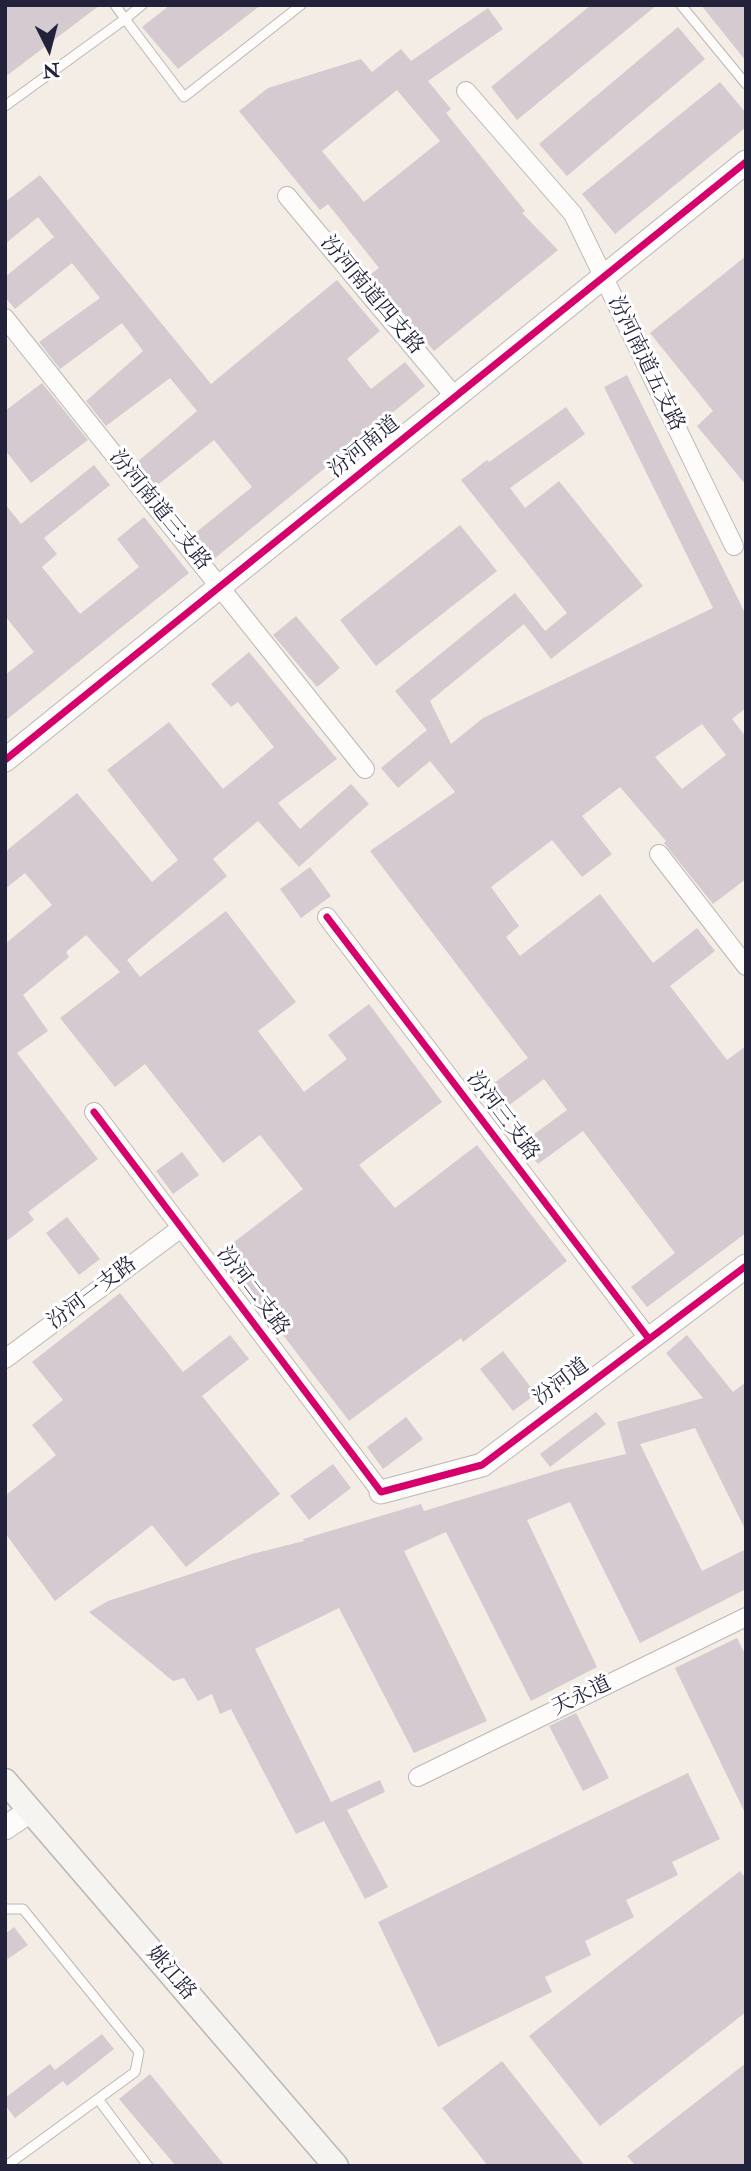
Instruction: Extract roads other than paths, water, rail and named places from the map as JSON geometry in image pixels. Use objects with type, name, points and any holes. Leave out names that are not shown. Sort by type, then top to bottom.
[{"type":"main road","name":"姚江路","points":[[5,1781],[336,2166]]},
{"type":"street","name":"汾河南道五支路","points":[[466,91],[573,214],[734,546]]},
{"type":"street","name":"汾河南道","points":[[5,760],[746,163]]},
{"type":"street","name":"汾河南道四支路","points":[[287,196],[455,397]]},
{"type":"street","name":"汾河南道三支路","points":[[5,318],[365,769]]},
{"type":"street","points":[[659,854],[746,966]]},
{"type":"street","name":"汾河三支路","points":[[327,917],[649,1339]]},
{"type":"street","name":"汾河二支路","points":[[94,1112],[381,1492]]},
{"type":"street","name":"汾河一支路","points":[[5,1359],[181,1228]]},
{"type":"street","name":"汾河道","points":[[381,1492],[482,1465],[746,1266]]},
{"type":"street","name":"天永道","points":[[418,1777],[746,1617]]},
{"type":"street","points":[[5,1828],[30,1811]]},
{"type":"lane","points":[[115,5],[184,97],[301,5]]},
{"type":"lane","points":[[5,106],[142,5]]},
{"type":"lane","points":[[681,5],[746,84]]},
{"type":"lane","points":[[5,1909],[23,1909],[139,2052],[135,2072],[6,2166]]},
{"type":"lane","points":[[98,2099],[148,2166]]}]
